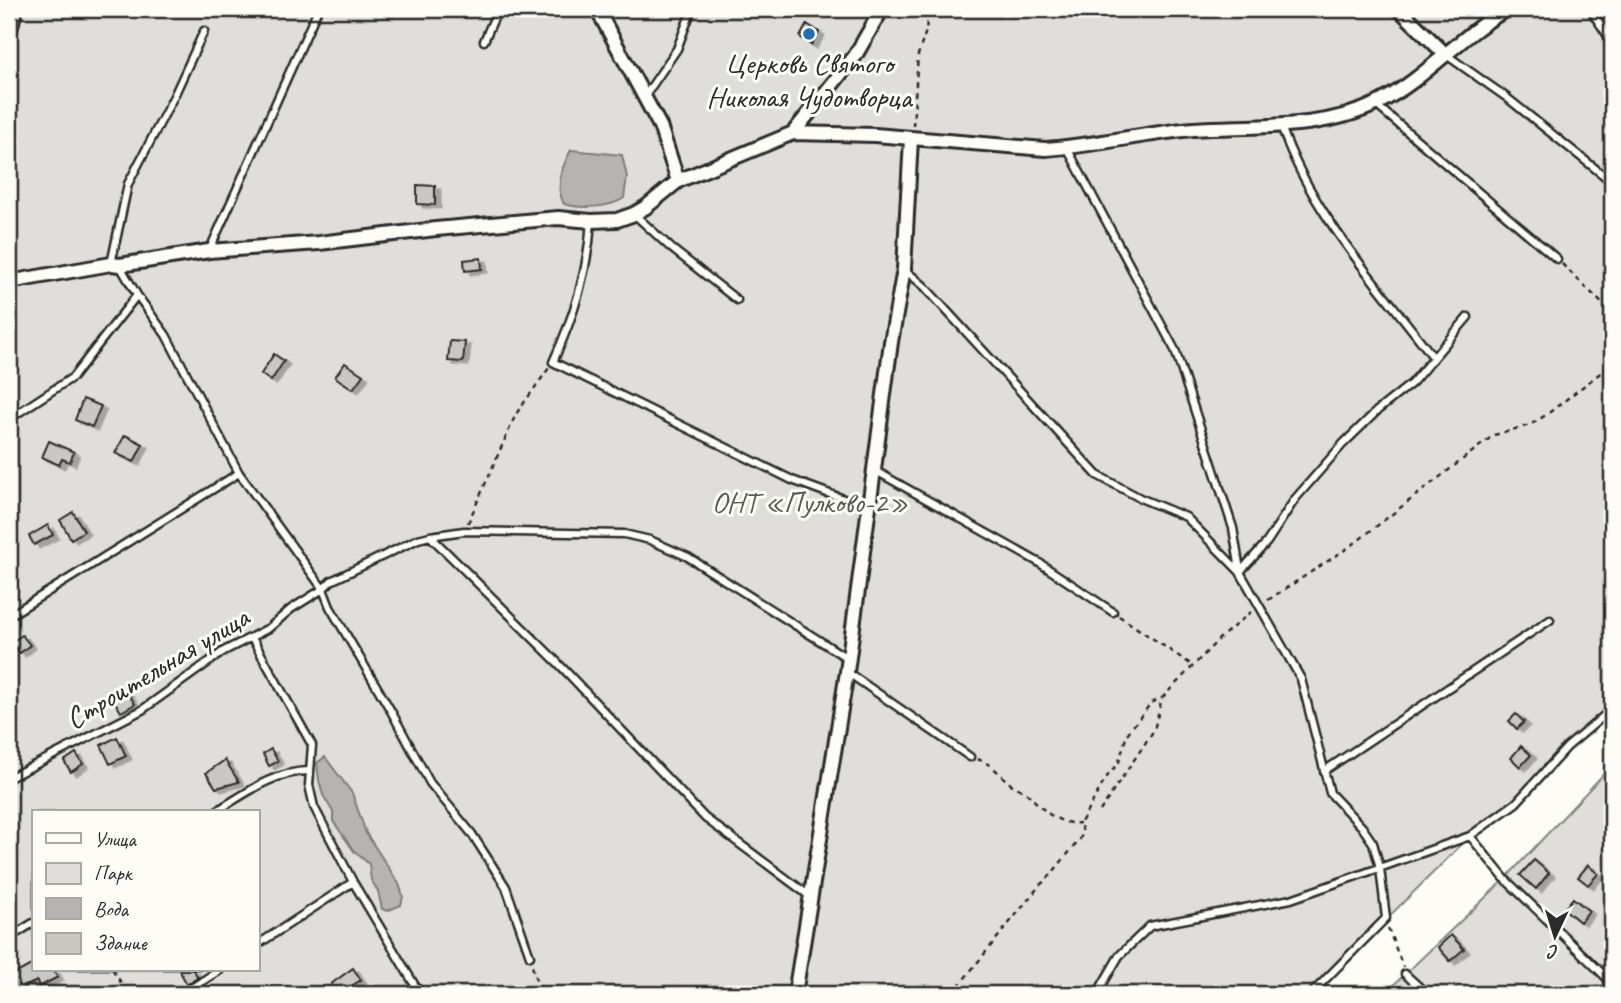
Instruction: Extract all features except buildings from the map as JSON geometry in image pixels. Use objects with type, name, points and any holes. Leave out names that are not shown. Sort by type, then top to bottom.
[{"type":"street","points":[[597,9],[660,126],[678,181]]},
{"type":"street","points":[[793,134],[855,56],[882,9]]},
{"type":"street","points":[[1399,9],[1445,54]]},
{"type":"street","points":[[9,282],[209,251],[319,243],[558,218],[591,221],[617,219],[634,214],[678,181],[793,134],[875,135],[1045,149],[1194,129],[1281,125],[1346,115],[1375,104],[1418,77],[1483,24],[1507,9]]},
{"type":"street","points":[[795,994],[848,665],[891,342],[904,269],[911,139]]},
{"type":"lane","points":[[9,48],[19,9]]},
{"type":"lane","points":[[209,251],[317,9]]},
{"type":"lane","points":[[484,41],[498,9]]},
{"type":"lane","points":[[645,96],[677,49],[692,9]]},
{"type":"lane","points":[[1590,9],[1612,42]]},
{"type":"lane","points":[[204,31],[128,184],[115,265],[166,335],[239,473],[323,589],[330,607],[430,783],[472,834],[506,887],[530,956]]},
{"type":"lane","points":[[1445,54],[1506,97],[1612,182]]},
{"type":"lane","points":[[1375,104],[1558,259]]},
{"type":"lane","points":[[1281,125],[1292,157],[1331,225],[1433,357]]},
{"type":"lane","points":[[1067,148],[1175,350],[1233,528],[1240,572]]},
{"type":"lane","points":[[634,214],[671,248],[737,300]]},
{"type":"lane","points":[[591,221],[583,283],[568,331],[553,362],[792,480],[868,508]]},
{"type":"lane","points":[[904,269],[924,286],[1097,475],[1140,498],[1186,517],[1240,572],[1261,605],[1301,679],[1330,793],[1373,843],[1380,868],[1386,918],[1311,994]]},
{"type":"lane","points":[[9,419],[73,377],[137,295]]},
{"type":"lane","points":[[1240,572],[1267,542],[1295,499],[1343,444],[1378,410],[1412,383],[1468,317]]},
{"type":"lane","points":[[874,470],[1038,562],[1113,612]]},
{"type":"lane","points":[[9,616],[239,473]]},
{"type":"lane","name":"Строительная улица","points":[[9,778],[142,710],[224,651],[252,638],[331,581],[418,539],[464,531],[624,534],[650,540],[688,558],[848,665],[970,757]]},
{"type":"lane","points":[[430,536],[557,662],[705,818],[812,897]]},
{"type":"lane","points":[[1324,771],[1550,620]]},
{"type":"lane","points":[[252,638],[312,745],[308,771],[314,807],[353,882],[420,994]]},
{"type":"lane","points":[[1097,994],[1119,956],[1150,926],[1291,899],[1470,836],[1516,803],[1567,747],[1612,709]]},
{"type":"lane","points":[[218,810],[271,779],[291,772],[308,771]]},
{"type":"lane","points":[[1470,836],[1505,879],[1612,983]]},
{"type":"lane","points":[[259,944],[353,882]]},
{"type":"lane","points":[[9,938],[32,924]]},
{"type":"lane","points":[[182,994],[217,972]]},
{"type":"lane","points":[[1405,974],[1427,994]]},
{"type":"path","points":[[911,139],[918,55],[926,32],[928,9]]},
{"type":"path","points":[[1558,259],[1612,313]]},
{"type":"path","points":[[464,531],[516,414],[553,362]]},
{"type":"path","points":[[952,994],[1080,839],[1083,832],[1080,824],[1086,811],[1122,756],[1127,734],[1151,703],[1162,698],[1221,637],[1261,605],[1359,539],[1494,435],[1530,425],[1612,364]]},
{"type":"path","points":[[1113,612],[1192,665]]},
{"type":"path","points":[[1100,811],[1154,730],[1162,698]]},
{"type":"path","points":[[970,757],[986,762],[1008,782],[1030,796],[1047,815],[1080,824]]},
{"type":"path","points":[[1386,918],[1405,974]]},
{"type":"path","points":[[530,956],[536,980],[546,994]]},
{"type":"path","points":[[114,972],[128,994]]},
{"type":"green space","name":"ОНТ «Пулково-2»","points":[[9,9],[1612,9],[1612,709],[1567,747],[1516,803],[1470,836],[1311,994],[9,994]]},
{"type":"green space","points":[[1612,765],[1612,994],[1384,994],[1505,879]]},
{"type":"water","points":[[571,150],[622,155],[627,177],[624,198],[595,207],[564,204],[560,191],[561,177]]},
{"type":"water","points":[[325,757],[352,793],[366,833],[399,884],[403,896],[401,905],[387,911],[382,909],[378,891],[371,880],[369,864],[354,851],[333,821],[333,812],[323,795],[319,780],[317,763]]},
{"type":"place","name":"Церковь Святого Николая Чудотворца","points":[[809,34]]}]
